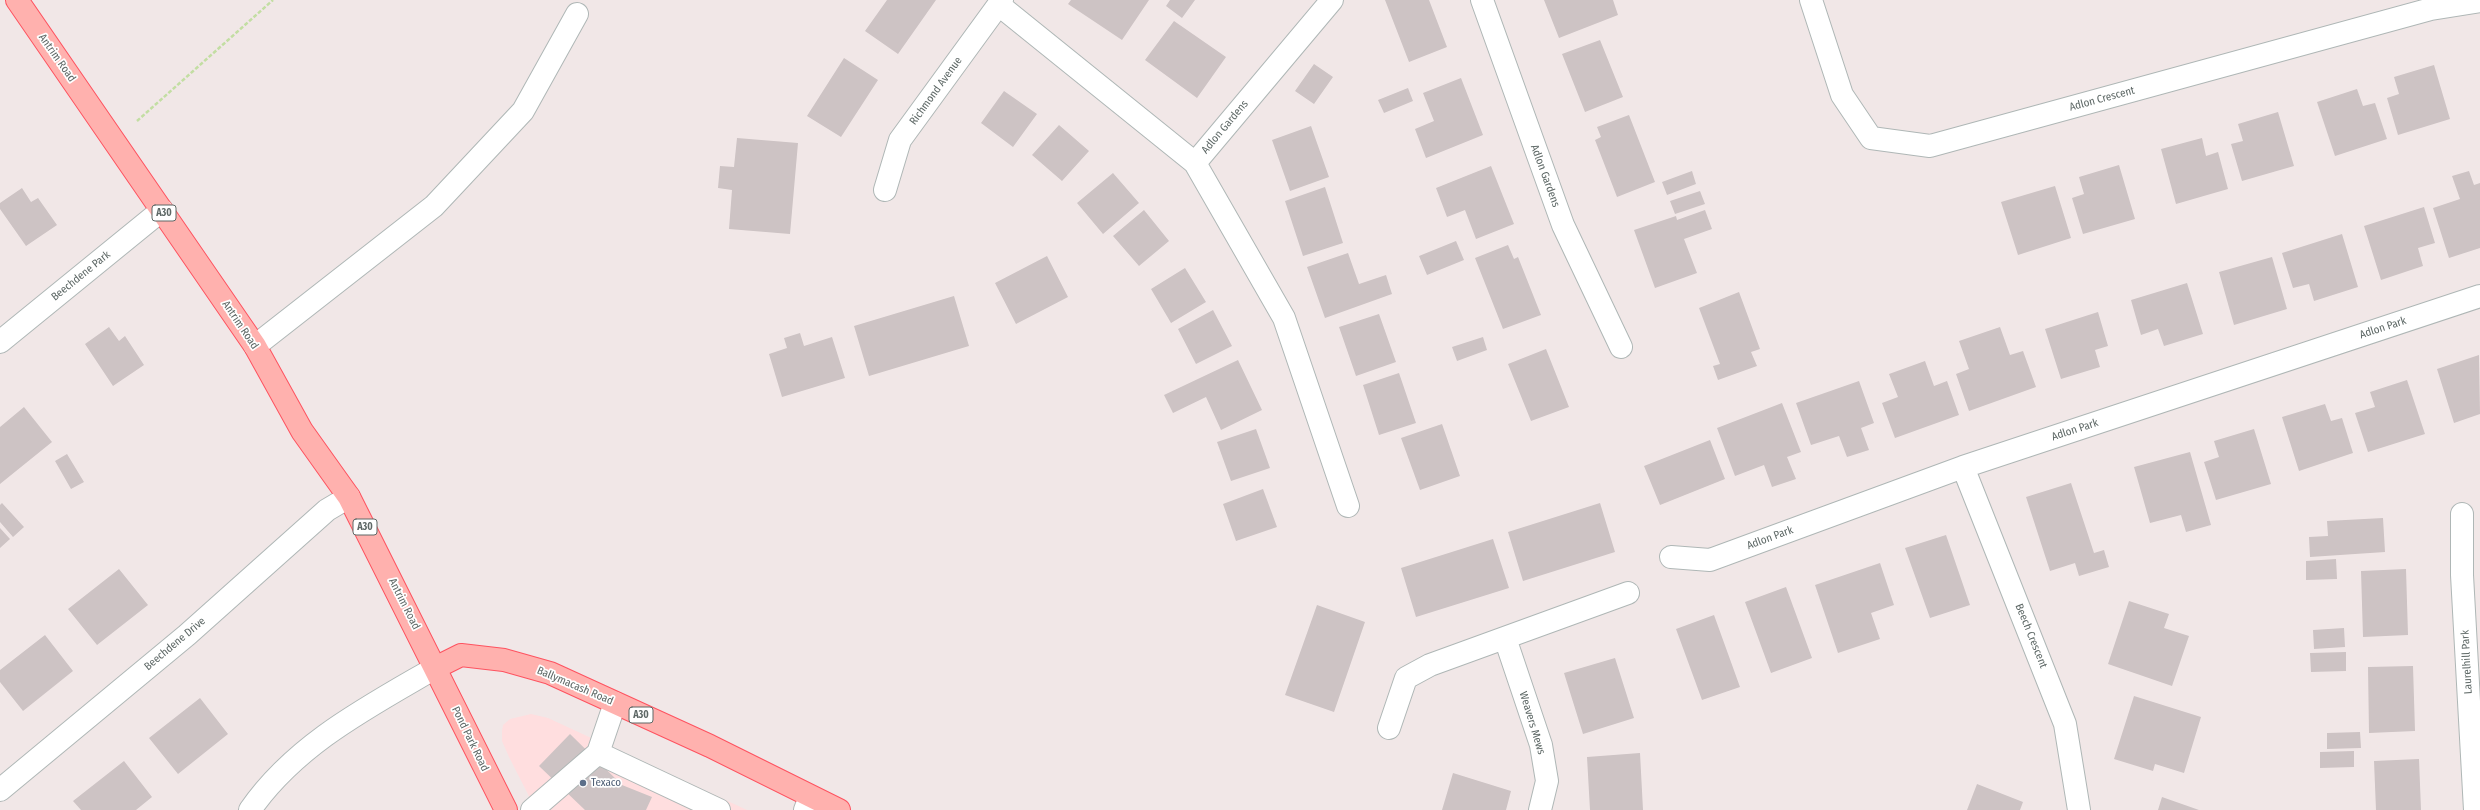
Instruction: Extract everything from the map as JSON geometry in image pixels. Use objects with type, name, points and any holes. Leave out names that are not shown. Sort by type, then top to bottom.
[{"type":"main road","name":"Antrim Road","points":[[17,0],[255,346],[302,431],[349,496],[435,668]]},
{"type":"main road","name":"Ballymacash Road","points":[[435,668],[461,655],[504,660],[550,674],[710,746],[807,804],[839,810]]},
{"type":"main road","name":"Pond Park Road","points":[[435,668],[506,810]]},
{"type":"street","name":"Adlon Gardens","points":[[1195,163],[1332,0]]},
{"type":"street","name":"Adlon Gardens","points":[[1482,0],[1563,225],[1621,346]]},
{"type":"street","name":"Adlon Crescent","points":[[1811,0],[1842,95],[1871,138],[1930,146],[2430,5],[2480,1]]},
{"type":"street","points":[[1000,2],[1195,163],[1284,318],[1348,506]]},
{"type":"street","name":"Richmond Avenue","points":[[885,190],[900,140],[1000,2]]},
{"type":"street","points":[[255,346],[434,206],[523,110],[577,14]]},
{"type":"street","name":"Beechdene Park","points":[[0,342],[162,210]]},
{"type":"street","name":"Adlon Park","points":[[1671,558],[1710,560],[1963,467],[2480,296]]},
{"type":"street","name":"Beech Crescent","points":[[1963,467],[2065,724],[2079,810]]},
{"type":"street","name":"Beechdene Drive","points":[[0,790],[187,635],[327,510],[349,496]]},
{"type":"street","name":"Laurelhill Park","points":[[2462,514],[2462,575],[2475,810]]},
{"type":"street","points":[[1390,728],[1406,678],[1430,665],[1628,593]]},
{"type":"street","name":"Weavers Mews","points":[[1505,638],[1541,745],[1546,781],[1540,810]]},
{"type":"street","points":[[250,810],[315,741],[435,668]]},
{"type":"street","points":[[532,810],[598,753],[615,703]]},
{"type":"street","points":[[598,753],[720,810]]},
{"type":"path","points":[[114,141],[273,0]]},
{"type":"shaded area","points":[[531,714],[548,718],[747,810],[536,810],[502,741],[503,725],[510,719]]},
{"type":"building","points":[[887,0],[936,0],[898,54],[865,31]]},
{"type":"building","points":[[1071,0],[1149,0],[1122,40],[1068,4]]},
{"type":"building","points":[[1170,0],[1195,0],[1182,18],[1166,6]]},
{"type":"building","points":[[1385,0],[1429,0],[1447,47],[1409,62]]},
{"type":"building","points":[[1544,0],[1613,0],[1618,15],[1559,38]]},
{"type":"building","points":[[1174,21],[1226,57],[1197,98],[1145,60]]},
{"type":"building","points":[[1600,40],[1623,97],[1585,112],[1562,54]]},
{"type":"building","points":[[844,58],[878,80],[841,137],[807,116]]},
{"type":"building","points":[[1314,64],[1333,77],[1314,104],[1295,91]]},
{"type":"building","points":[[2434,65],[2450,119],[2398,135],[2387,98],[2399,94],[2394,77]]},
{"type":"building","points":[[1461,78],[1483,135],[1426,158],[1415,129],[1434,121],[1423,93]]},
{"type":"building","points":[[1408,88],[1413,101],[1384,113],[1378,100]]},
{"type":"building","points":[[2357,89],[2363,106],[2375,103],[2387,139],[2335,156],[2317,102]]},
{"type":"building","points":[[1004,91],[1037,114],[1013,147],[981,123]]},
{"type":"building","points":[[2278,112],[2294,166],[2242,181],[2231,144],[2243,141],[2238,124]]},
{"type":"building","points":[[1629,115],[1655,182],[1617,197],[1595,140],[1601,137],[1597,127]]},
{"type":"building","points":[[1059,125],[1089,151],[1062,181],[1032,155]]},
{"type":"building","points":[[1311,126],[1329,177],[1290,191],[1272,140]]},
{"type":"building","points":[[737,138],[798,143],[790,234],[729,229],[732,190],[718,188],[720,166],[734,167]]},
{"type":"building","points":[[2202,138],[2206,156],[2218,152],[2228,189],[2176,204],[2161,149]]},
{"type":"building","points":[[2119,165],[2135,219],[2083,234],[2072,198],[2084,194],[2079,177]]},
{"type":"building","points":[[1491,166],[1514,224],[1476,239],[1465,210],[1447,217],[1436,188]]},
{"type":"building","points":[[1692,171],[1696,184],[1667,195],[1662,182]]},
{"type":"building","points":[[2469,171],[2474,185],[2480,183],[2480,248],[2449,258],[2433,208],[2460,199],[2452,176]]},
{"type":"building","points":[[1113,173],[1139,203],[1103,234],[1077,203]]},
{"type":"building","points":[[2055,186],[2071,238],[2018,255],[2001,202]]},
{"type":"building","points":[[1325,187],[1343,243],[1303,256],[1285,201]]},
{"type":"building","points":[[22,188],[31,202],[38,198],[57,225],[26,246],[0,209],[0,203]]},
{"type":"building","points":[[1700,191],[1705,204],[1675,214],[1670,201]]},
{"type":"building","points":[[2424,207],[2435,243],[2418,248],[2423,266],[2381,280],[2364,226]]},
{"type":"building","points":[[1144,210],[1169,241],[1139,266],[1113,236]]},
{"type":"building","points":[[1705,210],[1712,229],[1684,239],[1697,273],[1655,288],[1634,230],[1676,216],[1677,220]]},
{"type":"building","points":[[2342,234],[2358,287],[2314,301],[2309,284],[2293,288],[2282,253]]},
{"type":"building","points":[[1456,241],[1464,260],[1427,275],[1419,256]]},
{"type":"building","points":[[1508,245],[1514,259],[1518,257],[1541,315],[1503,329],[1475,258]]},
{"type":"building","points":[[1348,253],[1359,284],[1386,275],[1392,294],[1325,318],[1307,267]]},
{"type":"building","points":[[1047,256],[1068,297],[1016,324],[995,283]]},
{"type":"building","points":[[2272,257],[2287,309],[2234,325],[2219,272]]},
{"type":"building","points":[[1185,268],[1206,302],[1171,323],[1151,289]]},
{"type":"building","points":[[2187,283],[2203,334],[2164,346],[2158,329],[2141,335],[2131,300]]},
{"type":"building","points":[[1739,292],[1760,349],[1751,352],[1757,366],[1718,380],[1713,366],[1720,364],[1699,308]]},
{"type":"building","points":[[954,296],[969,346],[869,376],[854,326]]},
{"type":"building","points":[[1213,310],[1232,346],[1196,364],[1178,329]]},
{"type":"building","points":[[2098,312],[2108,346],[2095,350],[2100,367],[2061,379],[2045,329]]},
{"type":"building","points":[[1379,314],[1396,362],[1356,376],[1339,327]]},
{"type":"building","points":[[109,327],[119,341],[125,336],[144,365],[113,386],[85,344]]},
{"type":"building","points":[[2000,327],[2010,355],[2023,351],[2036,387],[1969,411],[1956,374],[1969,369],[1959,341]]},
{"type":"building","points":[[800,333],[804,346],[832,337],[845,378],[782,397],[769,354],[787,348],[784,338]]},
{"type":"building","points":[[1483,337],[1487,350],[1457,361],[1452,347]]},
{"type":"building","points":[[1546,349],[1569,407],[1531,421],[1508,364]]},
{"type":"building","points":[[2479,355],[2480,414],[2454,423],[2437,369]]},
{"type":"building","points":[[1238,360],[1262,410],[1221,430],[1206,397],[1173,413],[1164,395]]},
{"type":"building","points":[[1925,361],[1934,386],[1947,381],[1959,415],[1895,438],[1882,403],[1898,397],[1889,374]]},
{"type":"building","points":[[1399,373],[1416,423],[1379,435],[1363,385]]},
{"type":"building","points":[[2407,380],[2425,434],[2368,452],[2355,413],[2375,407],[2370,392]]},
{"type":"building","points":[[1859,381],[1874,423],[1861,428],[1869,450],[1847,457],[1839,436],[1811,445],[1796,403]]},
{"type":"building","points":[[1782,403],[1801,452],[1787,457],[1796,479],[1772,487],[1764,465],[1735,476],[1717,428]]},
{"type":"building","points":[[2325,404],[2331,421],[2342,418],[2353,453],[2299,471],[2282,417]]},
{"type":"building","points":[[24,407],[52,442],[0,484],[0,427]]},
{"type":"building","points":[[1442,424],[1460,476],[1420,490],[1401,438]]},
{"type":"building","points":[[1256,429],[1270,468],[1231,481],[1217,442]]},
{"type":"building","points":[[2254,429],[2271,484],[2216,500],[2204,462],[2219,457],[2214,441]]},
{"type":"building","points":[[1710,440],[1725,479],[1660,505],[1644,466]]},
{"type":"building","points":[[2190,452],[2211,525],[2186,532],[2181,515],[2150,523],[2134,467]]},
{"type":"building","points":[[67,454],[84,482],[71,489],[55,461]]},
{"type":"building","points":[[2071,483],[2094,553],[2104,550],[2109,567],[2079,576],[2075,563],[2050,571],[2026,497]]},
{"type":"building","points":[[1263,489],[1277,527],[1236,541],[1223,504]]},
{"type":"building","points":[[2,503],[24,527],[13,537],[0,522],[0,505]]},
{"type":"building","points":[[1600,503],[1615,552],[1523,581],[1508,532]]},
{"type":"building","points":[[2383,518],[2385,552],[2310,557],[2309,537],[2328,536],[2327,521]]},
{"type":"building","points":[[0,528],[10,539],[0,548]]},
{"type":"building","points":[[1946,535],[1970,605],[1930,618],[1905,548]]},
{"type":"building","points":[[1493,539],[1509,588],[1416,617],[1401,568]]},
{"type":"building","points":[[2336,559],[2337,579],[2306,580],[2306,561]]},
{"type":"building","points":[[1880,563],[1894,605],[1871,613],[1880,639],[1838,653],[1815,585]]},
{"type":"building","points":[[119,569],[148,605],[97,645],[68,609]]},
{"type":"building","points":[[2406,569],[2408,635],[2363,637],[2361,571]]},
{"type":"building","points":[[1786,587],[1812,658],[1771,673],[1745,602]]},
{"type":"building","points":[[2129,601],[2169,614],[2164,628],[2189,636],[2172,686],[2108,664]]},
{"type":"building","points":[[1317,605],[1365,622],[1334,712],[1285,695]]},
{"type":"building","points":[[1714,615],[1740,687],[1702,700],[1676,629]]},
{"type":"building","points":[[2344,628],[2345,647],[2314,649],[2313,630]]},
{"type":"building","points":[[45,635],[73,671],[23,711],[0,682],[0,670]]},
{"type":"building","points":[[2346,652],[2346,671],[2311,672],[2310,653]]},
{"type":"building","points":[[1615,658],[1634,718],[1583,734],[1564,673]]},
{"type":"building","points":[[2413,666],[2415,731],[2369,733],[2368,667]]},
{"type":"building","points":[[2134,696],[2201,717],[2184,773],[2155,764],[2153,771],[2114,759]]},
{"type":"building","points":[[200,698],[228,734],[178,774],[149,738]]},
{"type":"building","points":[[2360,732],[2361,748],[2327,749],[2327,733]]},
{"type":"building","points":[[570,734],[622,785],[652,797],[646,810],[585,810],[539,766]]},
{"type":"building","points":[[2354,751],[2354,767],[2320,768],[2320,752]]},
{"type":"building","points":[[1640,753],[1643,810],[1590,810],[1587,757]]},
{"type":"building","points":[[2419,759],[2421,810],[2376,810],[2374,761]]},
{"type":"building","points":[[124,761],[152,797],[136,810],[81,810],[73,801]]},
{"type":"building","points":[[1453,773],[1511,791],[1506,810],[1442,810]]},
{"type":"building","points":[[1977,784],[2023,802],[2020,810],[1967,810]]},
{"type":"building","points":[[2162,797],[2199,810],[2158,810]]},
{"type":"place","name":"Texaco","points":[[583,783]]}]
